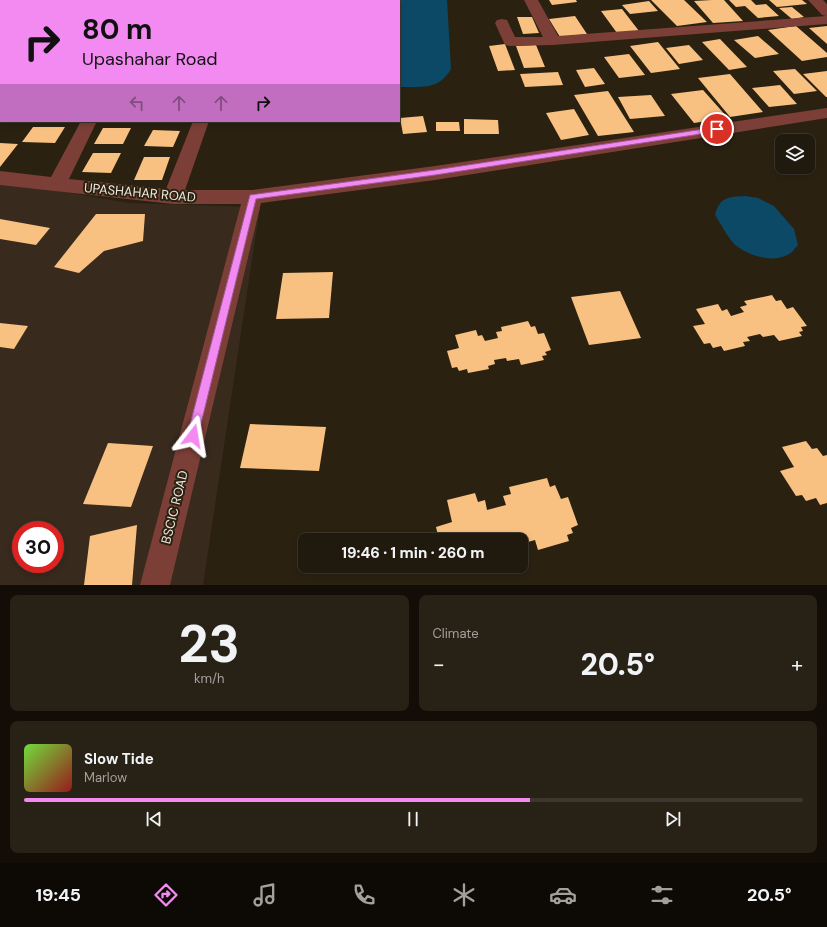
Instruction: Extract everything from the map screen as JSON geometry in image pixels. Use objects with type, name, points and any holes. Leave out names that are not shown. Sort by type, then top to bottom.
[{"type":"street","points":[[531,0],[553,41]]},
{"type":"street","points":[[814,0],[827,12]]},
{"type":"street","points":[[502,23],[510,42],[553,41],[827,20]]},
{"type":"street","name":"UPASHAHAR ROAD","points":[[0,178],[173,197],[253,197],[435,173],[827,113]]},
{"type":"street","points":[[57,184],[88,122]]},
{"type":"street","points":[[173,197],[201,122]]},
{"type":"street","name":"BSCIC ROAD","points":[[155,585],[253,197]]},
{"type":"shaded area","points":[[0,181],[129,203],[260,207],[203,585],[0,585]]},
{"type":"water","points":[[400,0],[447,0],[451,69],[441,81],[422,87],[400,87]]},
{"type":"water","points":[[745,196],[758,198],[774,206],[794,229],[798,245],[792,252],[778,258],[762,257],[747,252],[734,244],[726,234],[715,215],[722,201],[729,198]]},
{"type":"building","points":[[549,0],[576,0],[577,2],[552,5]]},
{"type":"building","points":[[651,0],[684,0],[707,22],[677,26]]},
{"type":"building","points":[[724,0],[743,21],[713,23],[694,1]]},
{"type":"building","points":[[729,0],[751,0],[756,5],[766,4],[779,16],[758,18],[745,6],[736,7]]},
{"type":"building","points":[[769,0],[802,0],[807,4],[777,7]]},
{"type":"building","points":[[649,1],[658,11],[630,14],[622,5]]},
{"type":"building","points":[[792,7],[804,17],[792,19],[779,8]]},
{"type":"building","points":[[622,9],[639,31],[617,33],[601,11]]},
{"type":"building","points":[[575,16],[587,34],[560,37],[549,19]]},
{"type":"building","points":[[517,17],[532,17],[539,33],[523,34]]},
{"type":"building","points":[[796,26],[827,53],[827,57],[802,61],[768,30]]},
{"type":"building","points":[[827,26],[827,44],[809,28]]},
{"type":"building","points":[[758,36],[779,54],[755,58],[734,40]]},
{"type":"building","points":[[720,39],[747,67],[729,70],[702,42]]},
{"type":"building","points":[[658,42],[680,69],[651,73],[630,46]]},
{"type":"building","points":[[505,44],[515,70],[498,71],[489,46]]},
{"type":"building","points":[[536,45],[545,67],[524,68],[516,46]]},
{"type":"building","points":[[689,45],[703,60],[679,64],[666,48]]},
{"type":"building","points":[[629,54],[645,75],[619,78],[604,57]]},
{"type":"building","points":[[594,68],[605,84],[585,87],[576,70]]},
{"type":"building","points":[[795,69],[817,91],[794,94],[773,71]]},
{"type":"building","points":[[827,71],[827,97],[826,97],[803,74]]},
{"type":"building","points":[[558,72],[563,85],[525,87],[520,74]]},
{"type":"building","points":[[730,74],[763,112],[730,117],[698,78]]},
{"type":"building","points":[[780,85],[797,104],[769,107],[752,88]]},
{"type":"building","points":[[703,90],[728,118],[694,123],[671,94]]},
{"type":"building","points":[[608,91],[634,132],[598,136],[574,95]]},
{"type":"building","points":[[651,95],[665,116],[630,119],[618,97]]},
{"type":"building","points":[[574,109],[589,135],[561,140],[546,113]]},
{"type":"building","points":[[423,116],[427,132],[403,134],[400,118]]},
{"type":"building","points":[[464,119],[498,120],[499,134],[464,134]]},
{"type":"building","points":[[16,122],[72,122],[72,123]]},
{"type":"building","points":[[157,122],[186,122],[185,123]]},
{"type":"building","points":[[436,122],[459,122],[460,131],[436,131]]},
{"type":"building","points":[[33,127],[65,127],[55,143],[22,142]]},
{"type":"building","points":[[103,128],[131,128],[123,144],[94,144]]},
{"type":"building","points":[[153,130],[180,131],[173,147],[144,146]]},
{"type":"building","points":[[0,143],[18,144],[0,167]]},
{"type":"building","points":[[93,153],[121,153],[111,173],[82,172]]},
{"type":"building","points":[[144,157],[170,157],[162,180],[134,180]]},
{"type":"building","points":[[96,214],[145,214],[143,241],[104,251],[79,273],[54,267]]},
{"type":"building","points":[[0,219],[50,228],[36,245],[0,239]]},
{"type":"building","points":[[333,272],[329,318],[276,319],[283,273]]},
{"type":"building","points":[[620,291],[641,338],[589,345],[571,297]]},
{"type":"building","points":[[772,295],[776,301],[781,300],[787,309],[793,307],[807,326],[801,327],[803,331],[799,332],[802,336],[779,341],[774,335],[763,337],[760,334],[747,337],[750,341],[743,342],[745,346],[724,351],[721,346],[713,348],[710,343],[704,344],[693,326],[705,324],[696,309],[718,304],[722,311],[727,309],[731,316],[744,312],[740,307],[747,305],[744,301]]},
{"type":"building","points":[[528,321],[531,327],[535,326],[538,334],[544,333],[551,350],[545,352],[547,355],[542,356],[544,360],[521,365],[519,359],[507,361],[506,358],[494,360],[495,364],[488,366],[489,369],[468,373],[467,369],[459,371],[457,367],[452,368],[447,351],[459,348],[455,335],[476,330],[478,336],[482,335],[485,341],[498,338],[496,332],[502,331],[501,327]]},
{"type":"building","points":[[0,323],[28,326],[14,349],[0,347]]},
{"type":"building","points":[[250,424],[326,427],[319,471],[240,468]]},
{"type":"building","points":[[806,441],[812,449],[817,448],[823,456],[827,455],[827,503],[820,505],[816,498],[806,501],[802,495],[796,496],[780,471],[794,467],[782,447]]},
{"type":"building","points":[[108,443],[153,446],[131,507],[83,504]]},
{"type":"building","points":[[547,478],[550,487],[555,485],[561,499],[568,497],[578,525],[571,528],[573,533],[567,535],[569,541],[538,550],[535,540],[528,542],[528,533],[437,533],[436,527],[452,522],[447,500],[475,493],[478,502],[485,500],[487,510],[506,505],[503,496],[511,494],[509,487]]},
{"type":"building","points":[[137,525],[132,585],[84,585],[90,536]]},
{"type":"route","points":[[193,436],[253,197],[435,173],[717,129]]}]
